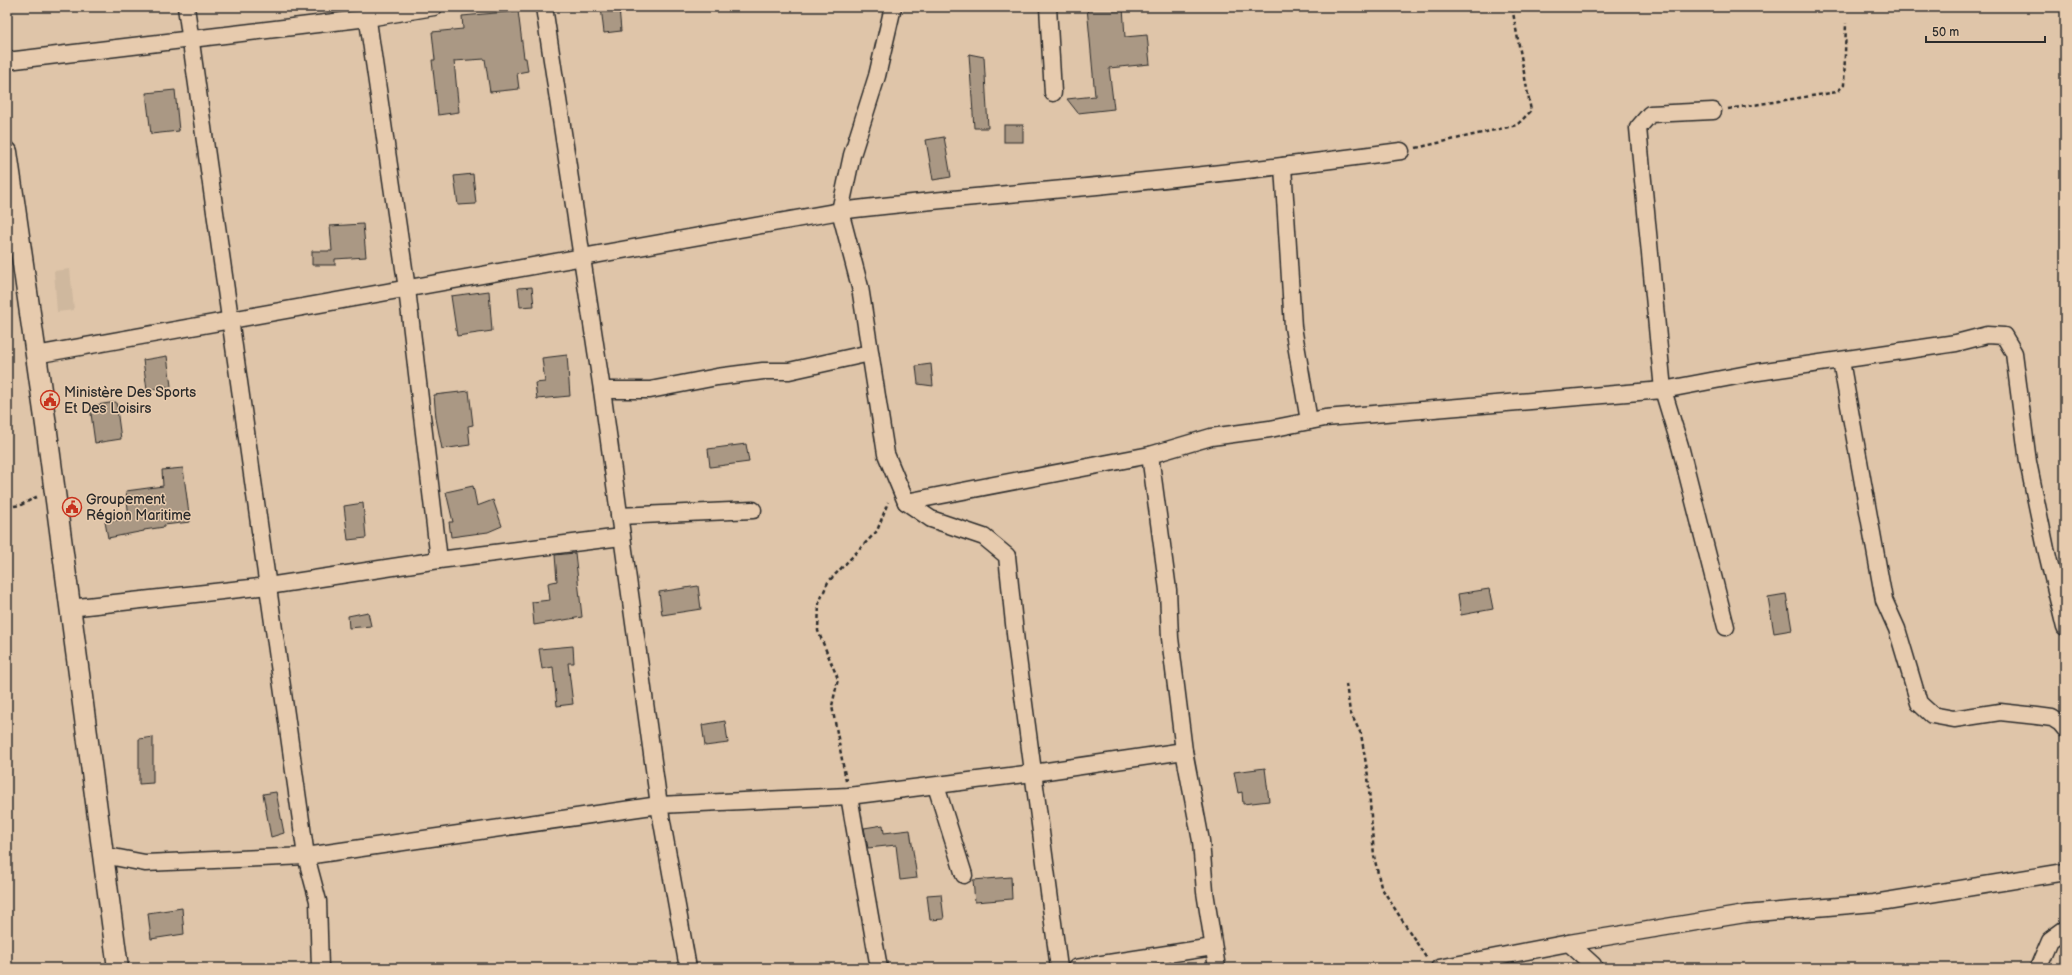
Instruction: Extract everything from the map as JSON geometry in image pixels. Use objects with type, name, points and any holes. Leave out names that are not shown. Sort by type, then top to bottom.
[{"type":"main road","points":[[7,152],[118,968]]},
{"type":"street","points":[[186,7],[306,856],[318,901],[320,968]]},
{"type":"street","points":[[7,61],[190,40],[367,13],[434,7]]},
{"type":"street","points":[[544,7],[602,390],[659,805],[688,968]]},
{"type":"street","points":[[893,7],[877,76],[852,155],[840,211],[860,287],[886,454],[906,502],[931,519],[984,537],[1007,556],[1033,773],[1059,968]]},
{"type":"street","points":[[1048,7],[1053,93]]},
{"type":"street","points":[[367,13],[407,289],[439,560]]},
{"type":"street","points":[[1713,111],[1650,114],[1638,128],[1663,390],[1680,446],[1726,627]]},
{"type":"street","points":[[35,355],[840,211],[1283,166],[1401,151]]},
{"type":"street","points":[[1283,166],[1293,327],[1309,421]]},
{"type":"street","points":[[906,502],[1150,455],[1211,437],[1270,429],[1309,421],[1663,390],[1758,372],[1842,361],[1956,342],[1987,335],[2004,336],[2014,353],[2028,462],[2046,549],[2065,628]]},
{"type":"street","points":[[602,390],[650,390],[725,376],[763,371],[789,371],[870,353]]},
{"type":"street","points":[[1842,361],[1884,600],[1897,629],[1919,703],[1932,715],[1954,719],[2000,712],[2052,718],[2060,723],[2065,729]]},
{"type":"street","points":[[1150,455],[1168,590],[1170,638],[1184,751],[1200,841],[1217,968]]},
{"type":"street","points":[[619,516],[753,510]]},
{"type":"street","points":[[69,608],[268,586],[439,560],[621,537]]},
{"type":"street","points":[[103,855],[145,863],[306,856],[659,805],[849,796],[1033,773],[1184,751]]},
{"type":"street","points":[[936,786],[964,875]]},
{"type":"street","points":[[849,796],[879,968]]},
{"type":"street","points":[[1434,965],[1745,914],[1874,903],[2065,872]]},
{"type":"street","points":[[2038,968],[2050,940],[2065,928]]},
{"type":"street","points":[[1569,943],[1593,965],[1594,968]]},
{"type":"street","points":[[1076,968],[1213,947]]},
{"type":"path","points":[[1401,151],[1517,125],[1531,111],[1512,7]]},
{"type":"path","points":[[1713,111],[1837,92],[1844,85],[1846,24]]},
{"type":"path","points":[[849,796],[832,706],[838,679],[818,631],[819,603],[828,582],[877,531],[897,479]]},
{"type":"path","points":[[7,507],[21,505],[53,488]]},
{"type":"path","points":[[1346,684],[1350,712],[1361,734],[1366,762],[1374,856],[1381,886],[1434,965]]},
{"type":"shaded area","points":[[70,269],[74,310],[57,312],[54,271]]},
{"type":"building","points":[[601,7],[619,7],[621,31],[604,33]]},
{"type":"building","points":[[1087,7],[1123,7],[1125,37],[1147,35],[1150,64],[1109,68],[1114,109],[1078,113],[1067,99],[1095,96]]},
{"type":"building","points":[[518,11],[524,58],[526,58],[528,71],[517,73],[519,89],[490,92],[485,59],[454,61],[459,112],[438,115],[432,60],[435,60],[432,32],[463,29],[462,16]]},
{"type":"building","points":[[969,54],[984,57],[988,128],[974,128]]},
{"type":"building","points":[[175,90],[179,131],[151,134],[146,93]]},
{"type":"building","points":[[1004,125],[1023,125],[1023,142],[1004,142]]},
{"type":"building","points":[[944,137],[951,177],[933,180],[926,140]]},
{"type":"building","points":[[473,174],[476,204],[458,205],[454,176]]},
{"type":"building","points":[[363,224],[366,257],[335,259],[335,265],[312,265],[312,251],[332,251],[330,226]]},
{"type":"building","points":[[532,287],[534,306],[520,307],[518,288]]},
{"type":"building","points":[[489,291],[492,331],[457,336],[451,296]]},
{"type":"building","points":[[567,355],[570,396],[537,399],[535,383],[545,382],[542,358]]},
{"type":"building","points":[[167,356],[171,386],[147,390],[143,360]]},
{"type":"building","points":[[931,364],[933,386],[918,384],[916,366]]},
{"type":"building","points":[[469,391],[473,425],[468,426],[470,445],[442,449],[436,418],[434,395]]},
{"type":"building","points":[[116,402],[121,439],[95,443],[90,406]]},
{"type":"building","points":[[746,444],[749,462],[710,467],[708,449]]},
{"type":"building","points":[[183,468],[190,522],[164,525],[164,527],[108,538],[105,522],[129,518],[126,491],[163,486],[162,470]]},
{"type":"building","points":[[473,486],[477,506],[493,500],[502,526],[488,532],[451,537],[449,522],[453,522],[446,492]]},
{"type":"building","points":[[363,503],[366,538],[348,540],[344,506]]},
{"type":"building","points":[[575,553],[582,617],[534,625],[532,602],[550,600],[548,583],[557,581],[555,555]]},
{"type":"building","points":[[698,586],[701,609],[662,615],[659,592]]},
{"type":"building","points":[[1489,589],[1493,609],[1461,615],[1458,594]]},
{"type":"building","points":[[1786,594],[1792,630],[1774,633],[1768,597]]},
{"type":"building","points":[[368,612],[371,626],[349,628],[348,616]]},
{"type":"building","points":[[573,646],[574,663],[568,663],[573,704],[557,706],[553,667],[542,669],[539,649]]},
{"type":"building","points":[[725,721],[728,743],[705,746],[702,725]]},
{"type":"building","points":[[153,737],[153,783],[139,784],[139,739]]},
{"type":"building","points":[[1265,768],[1269,801],[1243,804],[1242,792],[1238,793],[1234,772]]},
{"type":"building","points":[[276,792],[284,833],[271,837],[263,794]]},
{"type":"building","points":[[883,825],[884,833],[910,830],[917,878],[900,880],[896,845],[868,848],[864,828]]},
{"type":"building","points":[[1011,877],[1012,899],[975,902],[973,880]]},
{"type":"building","points":[[941,894],[944,919],[930,920],[927,895]]},
{"type":"building","points":[[182,908],[184,934],[151,939],[148,913]]},
{"type":"place","name":"Ministère Des Sports Et Des Loisirs","points":[[50,400]]},
{"type":"place","name":"Groupement Région Maritime","points":[[72,507]]}]
